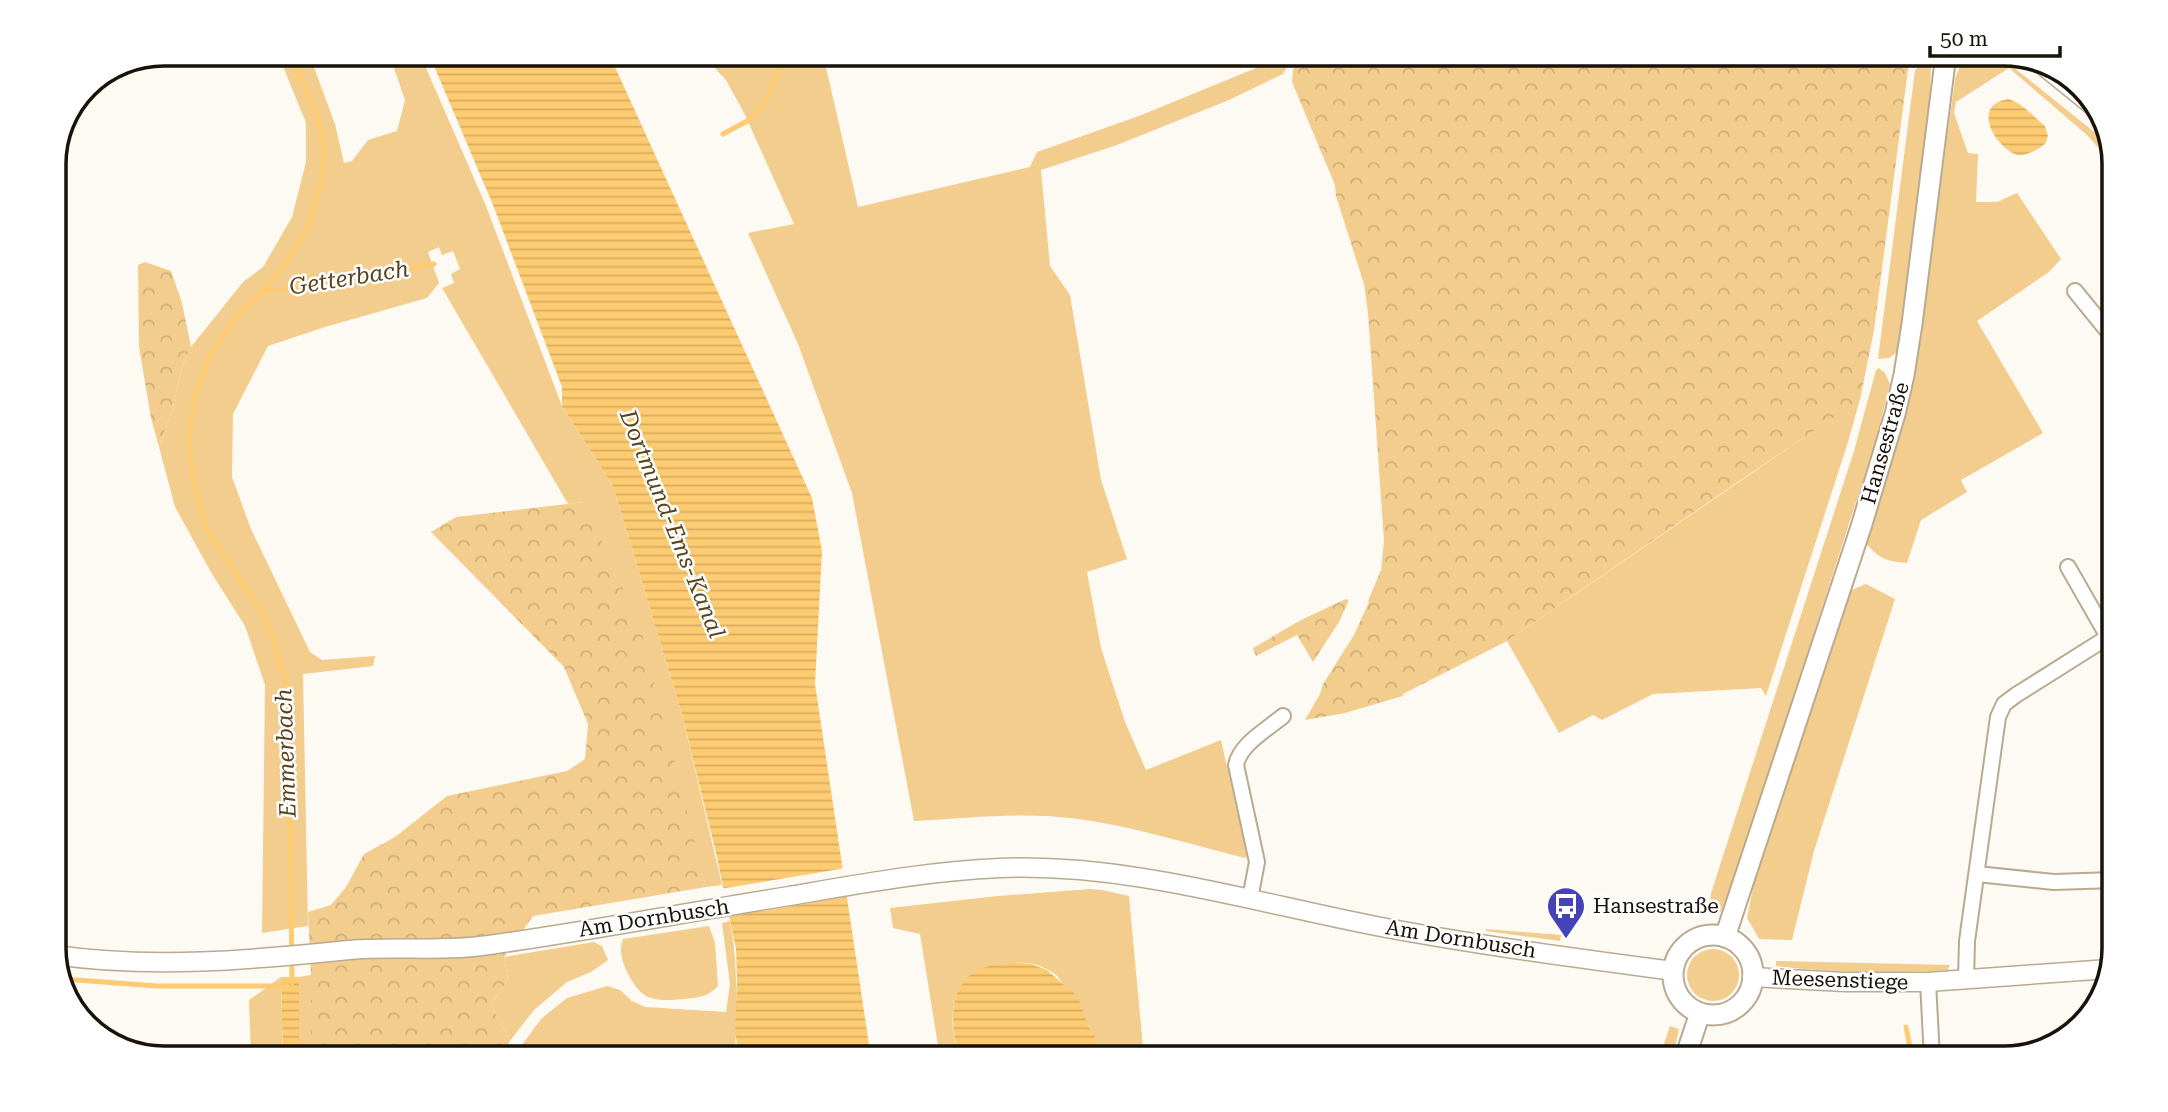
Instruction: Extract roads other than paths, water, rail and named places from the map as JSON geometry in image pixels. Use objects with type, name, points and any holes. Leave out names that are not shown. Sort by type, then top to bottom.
[{"type":"main road","name":"Hansestraße","points":[[1726,937],[1895,414],[1912,324],[1944,66]]},
{"type":"main road","points":[[1716,935],[1726,937],[1744,950],[1749,960],[1752,977],[1749,991],[1743,1001],[1723,1014],[1700,1013],[1691,1009],[1677,993],[1673,971],[1679,953],[1695,939],[1716,935]]},
{"type":"main road","points":[[1689,1046],[1700,1013]]},
{"type":"street","points":[[2075,291],[2101,323]]},
{"type":"street","points":[[2068,567],[2102,626]]},
{"type":"street","points":[[1966,980],[1967,941],[1998,718],[2004,704],[2016,695],[2102,648]]},
{"type":"street","points":[[1250,899],[1257,862],[1236,765],[1237,756],[1283,716]]},
{"type":"street","name":"Am Dornbusch","points":[[67,956],[142,961],[263,959],[363,949],[453,949],[486,946],[868,882],[959,871],[1029,867],[1097,871],[1158,880],[1382,927],[1673,971]]},
{"type":"street","points":[[1977,874],[2054,882],[2102,880]]},
{"type":"street","name":"Meesenstiege","points":[[1752,977],[1928,982],[2099,971]]},
{"type":"street","name":"Meesenstiege","points":[[1928,982],[1931,1046]]},
{"type":"water","name":"Dortmund-Ems-Kanal","points":[[434,66],[614,66],[812,498],[822,551],[815,684],[869,1046],[738,1046],[735,1033],[736,949],[682,714],[613,486],[562,406],[562,387],[493,205]]},
{"type":"water","points":[[2009,99],[2024,107],[2045,126],[2048,136],[2045,144],[2036,150],[2022,155],[2012,153],[1991,129],[1990,110],[1996,103]]},
{"type":"water","points":[[1014,962],[1047,970],[1078,997],[1088,1026],[1095,1037],[1096,1046],[957,1046],[953,1010],[960,988],[976,971]]},
{"type":"water","points":[[281,977],[299,977],[299,1046],[283,1046]]},
{"type":"waterway","name":"Emmerbach","points":[[292,983],[287,687],[273,639],[260,609],[206,528],[192,478],[189,437],[196,392],[210,355],[237,317],[283,267],[307,230],[322,180],[324,146],[316,113],[295,66]]},
{"type":"waterway","name":"Getterbach","points":[[723,134],[751,119],[766,100],[781,66]]},
{"type":"waterway","name":"Getterbach","points":[[265,291],[335,282],[434,264]]},
{"type":"waterway","points":[[72,980],[157,986],[287,986]]},
{"type":"waterway","points":[[1906,1027],[1910,1046]]},
{"type":"place","name":"Hansestraße","points":[[1566,940]]}]
